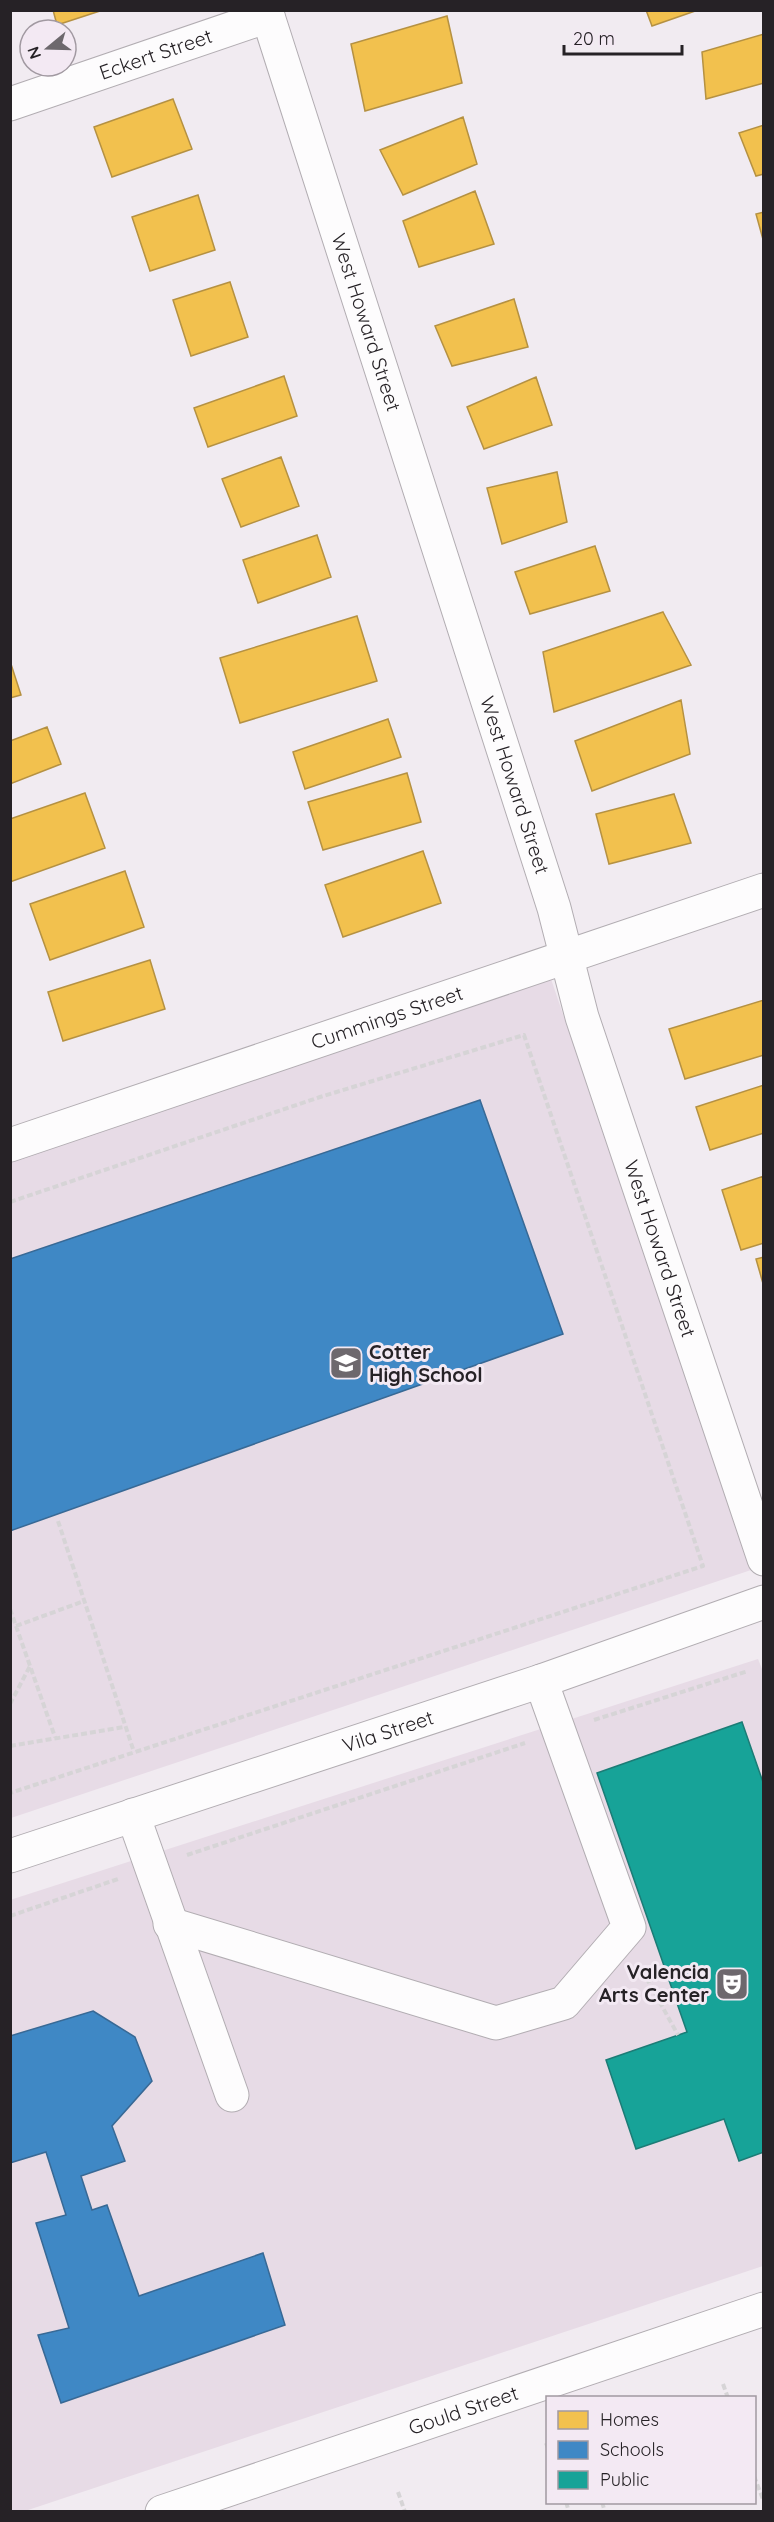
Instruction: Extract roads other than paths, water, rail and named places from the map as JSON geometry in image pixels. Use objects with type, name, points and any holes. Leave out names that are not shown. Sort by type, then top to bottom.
[{"type":"street","name":"Eckert Street","points":[[10,104],[267,13]]},
{"type":"street","name":"West Howard Street","points":[[267,13],[554,908],[582,1017],[764,1559]]},
{"type":"street","name":"Cummings Street","points":[[12,1138],[764,890]]},
{"type":"street","name":"Vila Street","points":[[10,1856],[541,1681],[764,1602]]},
{"type":"street","points":[[170,1924],[496,2023],[564,2004],[629,1927],[541,1681]]},
{"type":"street","points":[[133,1815],[232,2095]]},
{"type":"street","name":"Gould Street","points":[[162,2511],[764,2309]]},
{"type":"place","name":"Cotter High School","points":[[346,1363]]},
{"type":"place","name":"Valencia Arts Center","points":[[732,1984]]}]
